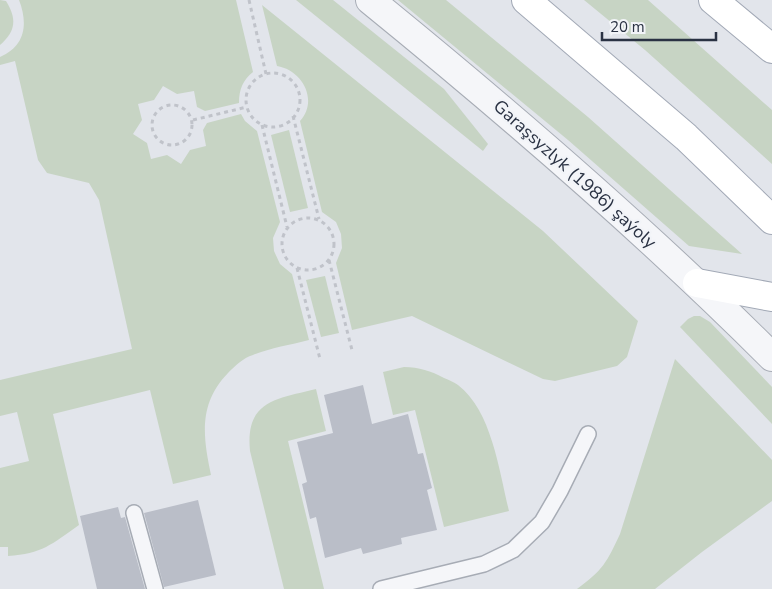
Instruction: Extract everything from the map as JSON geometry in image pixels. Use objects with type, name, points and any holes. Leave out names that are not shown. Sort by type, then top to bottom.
[{"type":"main road","points":[[526,0],[686,138],[772,220]]},
{"type":"main road","points":[[713,0],[772,49]]},
{"type":"main road","points":[[697,283],[772,297]]},
{"type":"street","name":"Garaşsyzlyk (1986) şaýoly","points":[[370,0],[469,80],[616,208],[697,283],[772,357]]},
{"type":"lane","points":[[381,589],[484,564],[513,550],[542,522],[560,491],[588,434]]},
{"type":"lane","points":[[134,513],[155,589]]},
{"type":"path","points":[[249,0],[266,74]]},
{"type":"path","points":[[266,74],[278,74],[289,79],[297,88],[300,100],[297,112],[290,121],[279,126],[267,127],[256,122],[247,107],[248,89],[256,80],[266,74]]},
{"type":"path","points":[[168,105],[179,105],[188,111],[193,120],[192,131],[186,140],[177,145],[166,145],[157,139],[152,130],[153,119],[159,110],[168,105]]},
{"type":"path","points":[[193,120],[247,107]]},
{"type":"path","points":[[293,116],[319,220]]},
{"type":"path","points":[[262,124],[287,227]]},
{"type":"path","points":[[302,217],[313,217],[319,220],[324,222],[332,232],[335,243],[332,255],[325,264],[314,270],[296,268],[284,256],[281,244],[283,232],[291,223],[302,217]]},
{"type":"path","points":[[329,260],[352,350]]},
{"type":"path","points":[[296,268],[320,359]]},
{"type":"green space","points":[[0,0],[6,1],[10,7],[13,24],[9,35],[0,45]]},
{"type":"green space","points":[[19,0],[236,0],[253,72],[242,85],[239,103],[205,111],[197,107],[194,91],[177,94],[163,86],[154,100],[138,104],[142,120],[133,134],[147,143],[151,159],[167,155],[181,164],[190,150],[206,146],[203,130],[207,123],[241,114],[245,121],[257,131],[280,222],[273,238],[274,251],[280,264],[292,274],[309,340],[273,348],[249,356],[233,368],[218,385],[207,409],[205,421],[206,447],[211,475],[173,484],[150,390],[53,414],[79,525],[46,547],[30,553],[8,556],[8,547],[0,547],[0,468],[29,461],[17,412],[0,416],[0,380],[132,349],[99,200],[89,183],[47,173],[38,160],[15,61],[0,65],[0,57],[15,47],[23,33],[24,25]]},
{"type":"green space","points":[[296,0],[333,0],[444,89],[488,144],[483,151]]},
{"type":"green space","points":[[398,0],[446,0],[588,117],[742,254],[689,246],[568,140]]},
{"type":"green space","points":[[584,0],[648,0],[772,110],[772,164],[645,50]]},
{"type":"green space","points":[[262,5],[543,231],[638,321],[627,357],[617,366],[555,381],[543,379],[412,316],[352,330],[336,263],[342,248],[341,234],[336,222],[322,212],[300,121],[308,104],[308,95],[305,87],[294,73],[277,66]]},
{"type":"green space","points":[[289,130],[308,208],[290,212],[271,135]]},
{"type":"green space","points":[[325,276],[339,333],[321,337],[306,280]]},
{"type":"green space","points":[[694,316],[700,316],[710,322],[772,387],[772,424],[680,327]]},
{"type":"green space","points":[[675,359],[772,460],[772,501],[655,589],[577,589],[599,571],[620,534]]},
{"type":"green space","points":[[404,367],[434,373],[456,384],[470,396],[479,410],[492,443],[509,511],[444,527],[415,410],[393,415],[383,372]]},
{"type":"green space","points":[[316,389],[326,431],[288,441],[324,589],[284,589],[250,451],[250,434],[253,421],[258,412],[266,405],[289,396]]},
{"type":"building","points":[[363,385],[372,424],[408,414],[418,454],[423,453],[432,488],[427,490],[437,530],[401,538],[402,544],[363,554],[361,548],[325,558],[316,517],[310,519],[302,484],[307,482],[297,442],[333,433],[324,395]]},
{"type":"building","points":[[198,500],[216,575],[164,587],[144,513]]},
{"type":"building","points":[[118,507],[121,518],[125,517],[145,589],[97,589],[80,516]]}]
